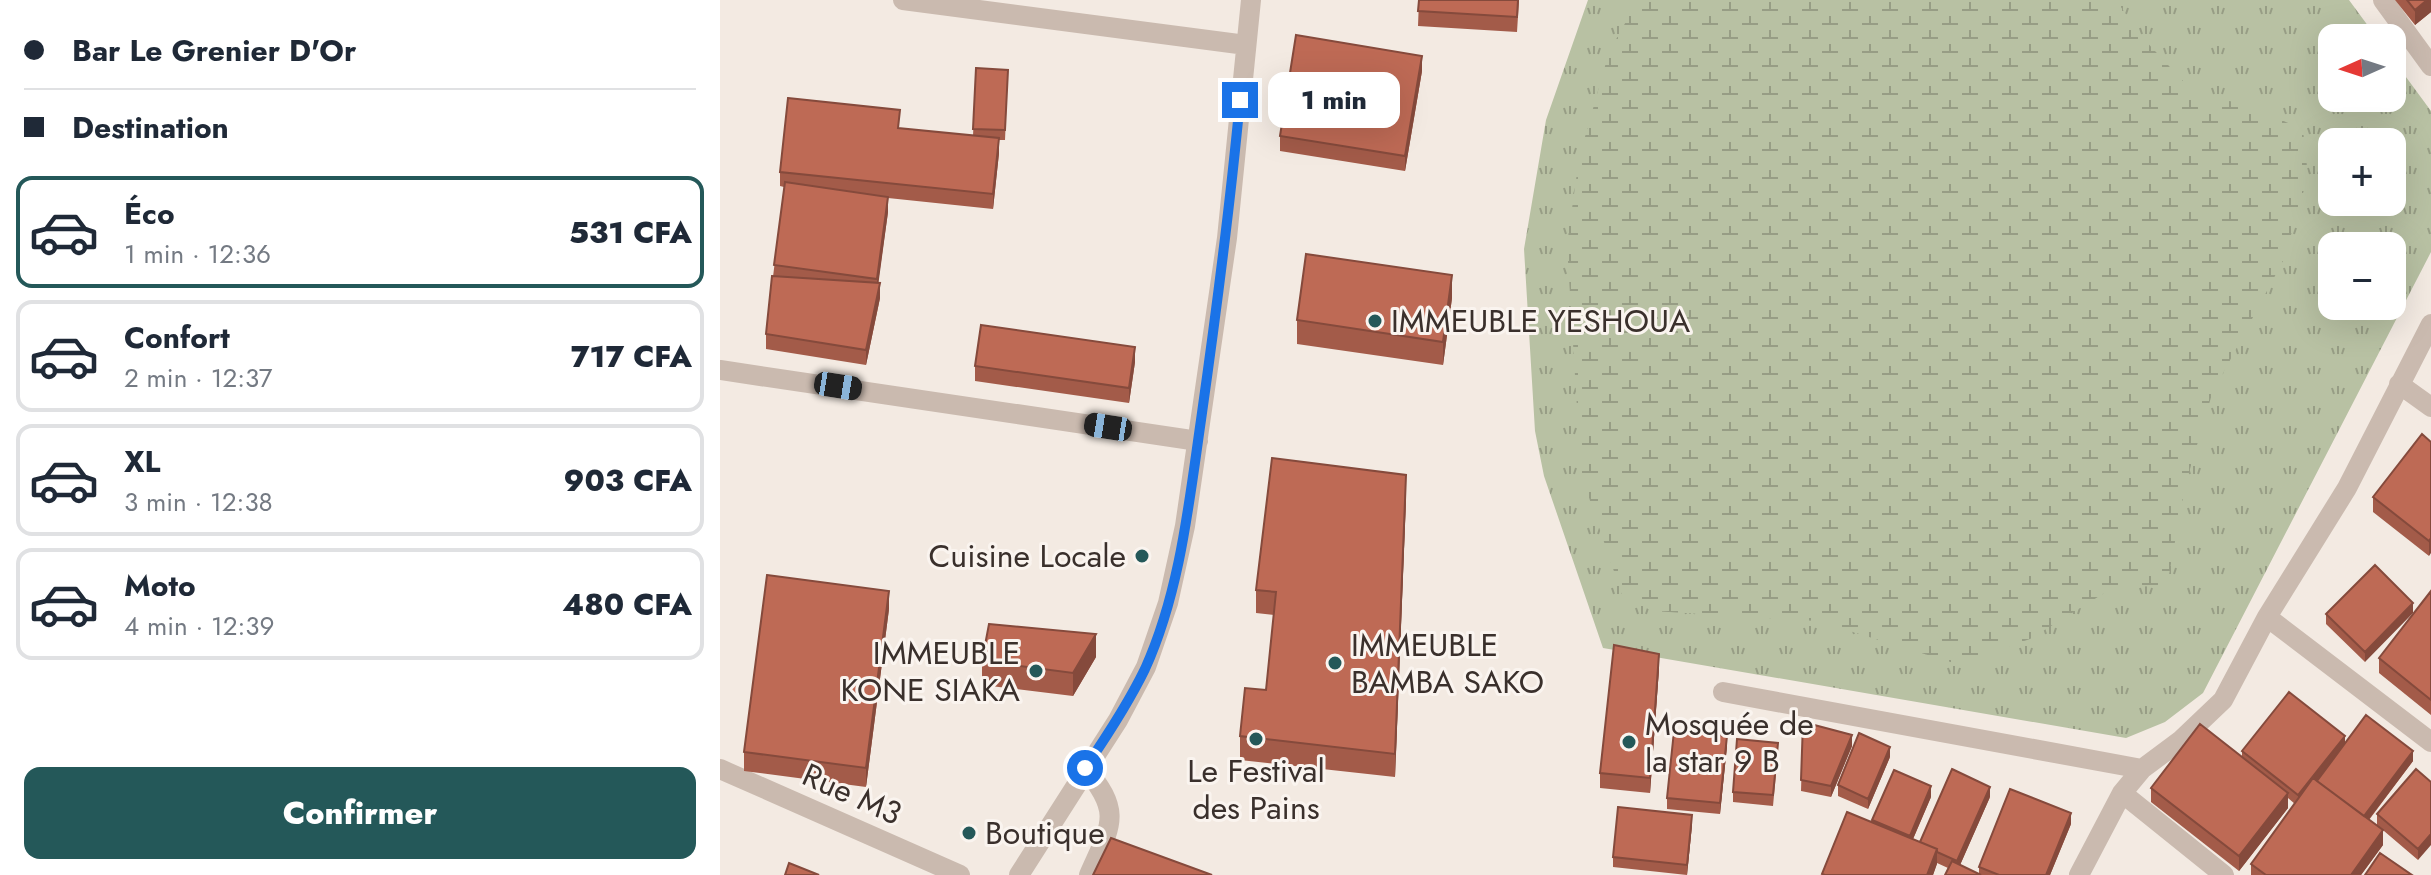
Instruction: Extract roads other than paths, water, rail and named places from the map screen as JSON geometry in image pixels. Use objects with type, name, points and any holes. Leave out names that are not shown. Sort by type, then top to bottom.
[{"type":"street","points":[[903,0],[1246,45]]},
{"type":"street","points":[[1019,875],[1118,720],[1146,667],[1164,615],[1185,526],[1227,238],[1251,0]]},
{"type":"street","points":[[2383,0],[2431,66]]},
{"type":"street","points":[[2079,875],[2122,793],[2142,769],[2181,740],[2223,700],[2267,617],[2347,488],[2431,324]]},
{"type":"street","points":[[720,370],[1198,441]]},
{"type":"street","points":[[2399,384],[2431,407]]},
{"type":"street","points":[[2267,617],[2431,742]]},
{"type":"street","points":[[1723,692],[2142,769]]},
{"type":"street","points":[[1085,768],[1106,792],[1110,816],[1089,875]]},
{"type":"street","name":"Rue M3","points":[[720,769],[960,875]]},
{"type":"street","points":[[2122,793],[2224,875]]},
{"type":"place","name":"IMMEUBLE YESHOUA","points":[[1375,321]]},
{"type":"place","name":"Cuisine Locale","points":[[1142,556]]},
{"type":"place","name":"IMMEUBLE BAMBA SAKO","points":[[1335,663]]},
{"type":"place","name":"IMMEUBLE KONE SIAKA","points":[[1036,671]]},
{"type":"place","name":"Le Festival des Pains","points":[[1256,739]]},
{"type":"place","name":"Mosquée de la star 9 B","points":[[1629,742]]},
{"type":"place","name":"Boutique","points":[[969,833]]}]
